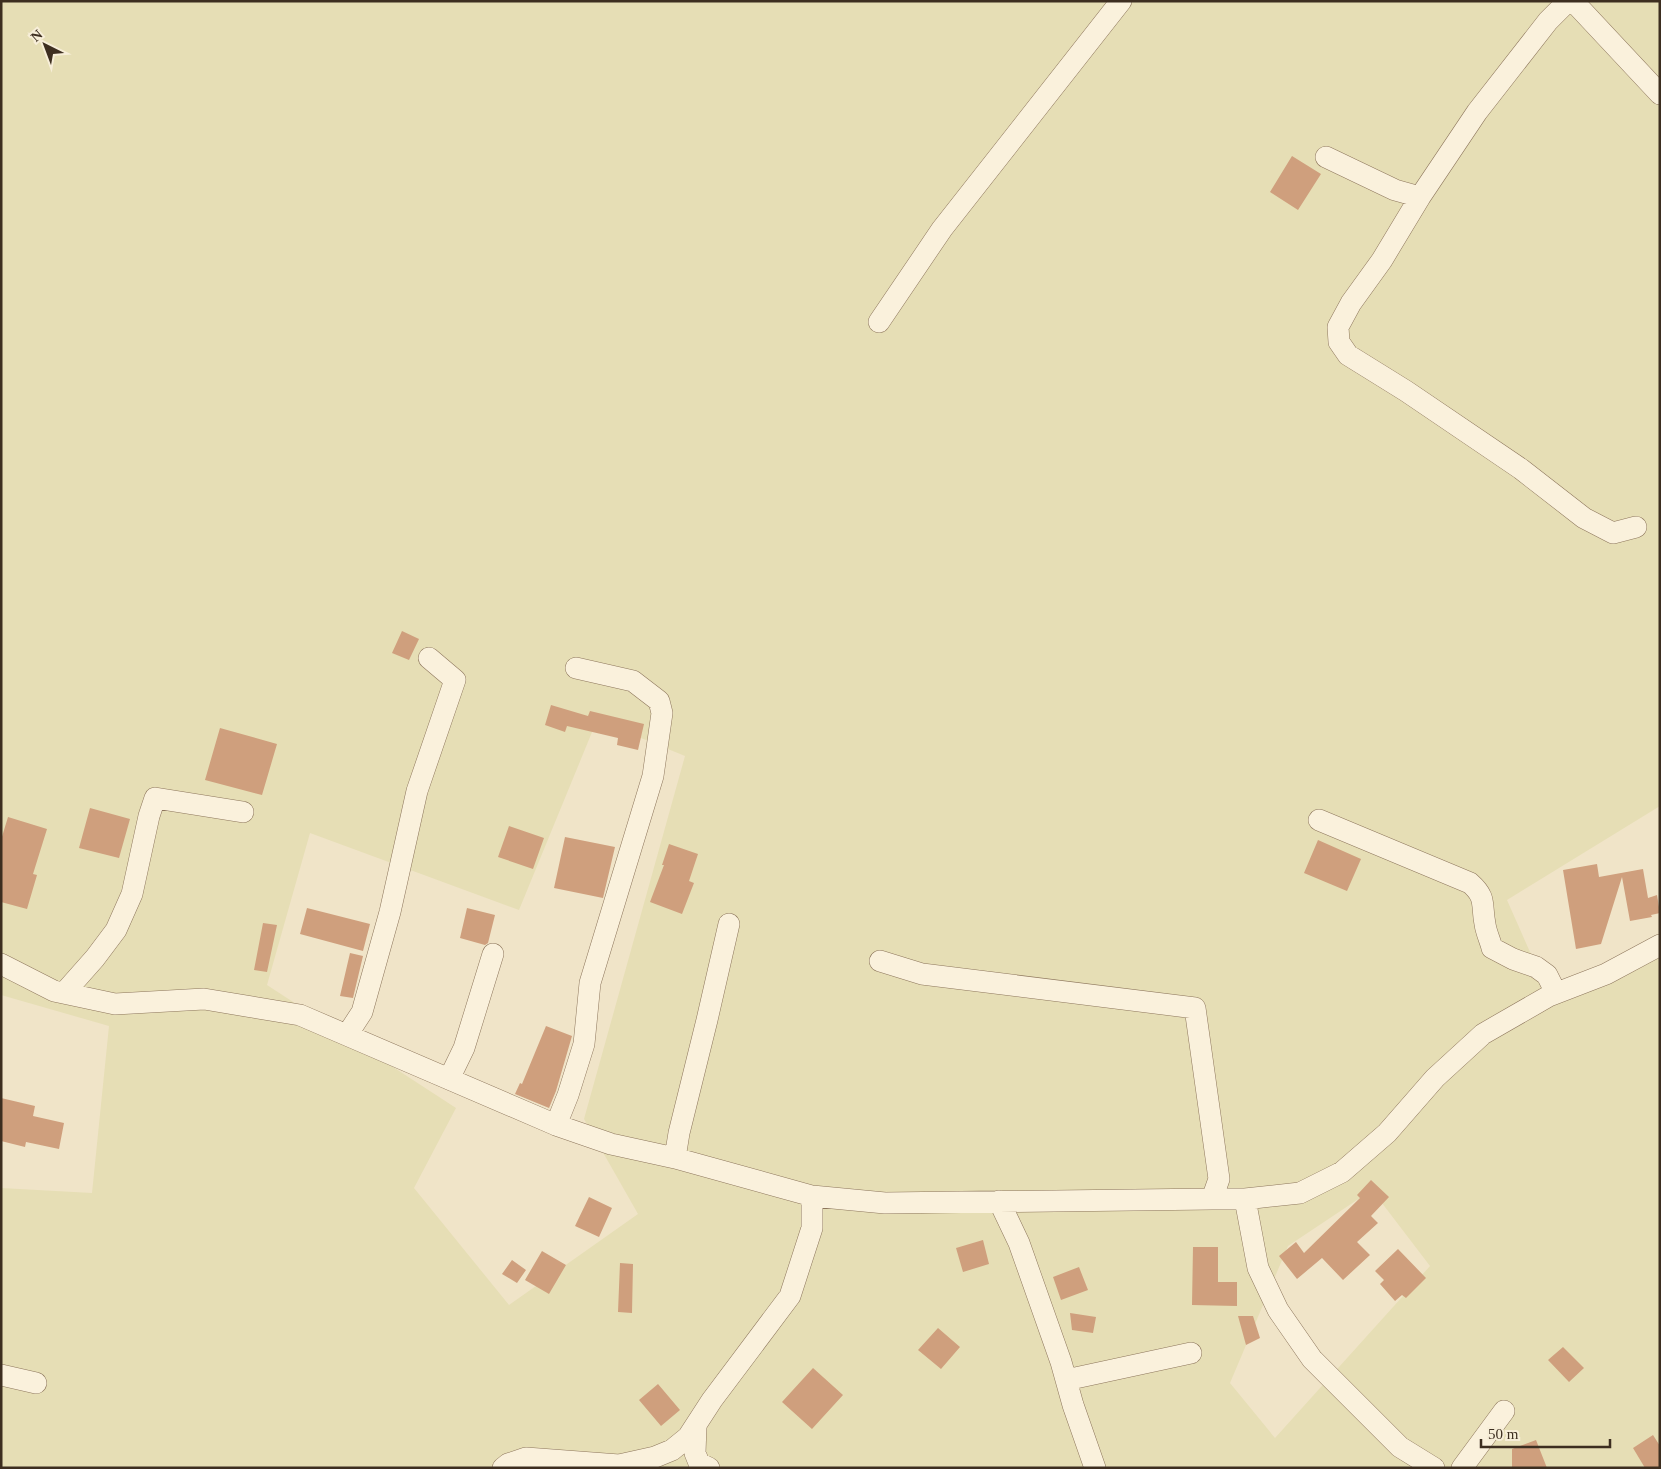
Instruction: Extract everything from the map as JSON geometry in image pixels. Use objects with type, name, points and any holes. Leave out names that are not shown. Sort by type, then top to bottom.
[{"type":"street","points":[[879,322],[942,229],[1121,1]]},
{"type":"street","points":[[1568,1],[1548,21],[1477,112],[1420,197],[1382,260],[1351,303],[1338,327],[1339,342],[1348,355],[1406,391],[1522,469],[1584,518],[1613,533],[1636,527]]},
{"type":"street","points":[[1573,1],[1660,94]]},
{"type":"street","points":[[1326,157],[1395,190],[1420,197]]},
{"type":"street","points":[[347,1036],[362,1012],[390,912],[417,791],[455,680],[429,658]]},
{"type":"street","points":[[556,1125],[568,1095],[584,1044],[590,983],[653,776],[662,713],[660,701],[633,681],[576,668]]},
{"type":"street","points":[[64,993],[95,958],[116,930],[132,894],[149,816],[155,798],[243,812]]},
{"type":"street","points":[[1320,820],[1470,883],[1479,891],[1492,948],[1512,959],[1536,967],[1547,975],[1556,993]]},
{"type":"street","points":[[675,1158],[679,1133],[708,1020],[729,924]]},
{"type":"street","points":[[1,964],[54,991],[115,1004],[204,1000],[300,1016],[556,1125],[611,1144],[675,1158],[812,1196],[884,1203],[999,1202],[1245,1199],[1300,1193],[1342,1172],[1387,1133],[1435,1078],[1483,1034],[1549,996],[1606,974],[1660,945]]},
{"type":"street","points":[[449,1079],[464,1048],[493,954]]},
{"type":"street","points":[[880,961],[922,974],[1195,1008],[1219,1180],[1212,1199]]},
{"type":"street","points":[[503,1468],[508,1464],[526,1458],[619,1465],[655,1457],[672,1450],[688,1437],[712,1400],[790,1296],[812,1228],[812,1196]]},
{"type":"street","points":[[1245,1199],[1258,1268],[1278,1310],[1306,1351],[1400,1447],[1434,1468]]},
{"type":"street","points":[[999,1202],[1019,1243],[1061,1362],[1095,1468]]},
{"type":"street","points":[[1066,1380],[1191,1353]]},
{"type":"street","points":[[1,1375],[36,1383]]},
{"type":"street","points":[[1462,1468],[1504,1411]]},
{"type":"street","points":[[696,1426],[695,1454],[699,1463],[709,1468]]},
{"type":"shaded area","points":[[1,1],[1660,1],[1660,806],[1507,900],[1549,995],[1660,957],[1660,1468],[1,1468],[1,1188],[92,1193],[109,1026],[1,995]],"holes":[[[597,720],[685,756],[584,1119],[638,1214],[509,1305],[414,1188],[456,1108],[267,985],[310,833],[519,910]],[[1372,1190],[1430,1266],[1275,1438],[1230,1383],[1288,1246]]]},
{"type":"building","points":[[1292,156],[1321,174],[1298,210],[1270,192]]},
{"type":"building","points":[[402,631],[419,639],[409,660],[392,653]]},
{"type":"building","points":[[551,705],[588,716],[590,711],[644,724],[638,750],[617,745],[618,738],[567,726],[565,732],[545,725]]},
{"type":"building","points":[[220,728],[277,744],[262,795],[205,780]]},
{"type":"building","points":[[90,808],[130,819],[119,858],[79,848]]},
{"type":"building","points":[[8,817],[47,829],[33,874],[37,875],[27,909],[1,902],[1,840]]},
{"type":"building","points":[[509,826],[544,838],[533,869],[498,857]]},
{"type":"building","points":[[565,837],[615,847],[603,898],[554,888]]},
{"type":"building","points":[[1318,840],[1361,859],[1347,891],[1304,873]]},
{"type":"building","points":[[669,844],[698,854],[689,881],[694,883],[682,914],[650,902],[664,865],[662,865]]},
{"type":"building","points":[[1597,864],[1599,877],[1643,869],[1648,898],[1657,895],[1660,913],[1651,915],[1652,917],[1630,921],[1622,877],[1601,944],[1576,949],[1563,870]]},
{"type":"building","points":[[307,908],[370,924],[363,951],[300,934]]},
{"type":"building","points":[[467,908],[495,915],[488,943],[485,945],[460,938]]},
{"type":"building","points":[[263,923],[277,925],[267,972],[254,970]]},
{"type":"building","points":[[350,953],[363,956],[353,998],[340,996]]},
{"type":"building","points":[[546,1026],[572,1036],[549,1108],[515,1094],[520,1083],[522,1084]]},
{"type":"building","points":[[1,1098],[35,1106],[33,1116],[64,1123],[59,1149],[26,1142],[25,1147],[1,1141]]},
{"type":"building","points":[[1371,1180],[1389,1197],[1371,1216],[1378,1223],[1357,1242],[1370,1255],[1343,1280],[1322,1258],[1297,1279],[1279,1256],[1296,1242],[1304,1253],[1360,1198],[1357,1195]]},
{"type":"building","points":[[589,1197],[612,1208],[599,1237],[575,1226]]},
{"type":"building","points":[[983,1240],[989,1264],[963,1272],[956,1248]]},
{"type":"building","points":[[1193,1247],[1218,1247],[1218,1282],[1237,1282],[1237,1306],[1192,1305]]},
{"type":"building","points":[[1398,1249],[1426,1278],[1406,1298],[1402,1295],[1395,1301],[1380,1284],[1384,1280],[1375,1271]]},
{"type":"building","points":[[542,1251],[566,1265],[549,1294],[525,1280]]},
{"type":"building","points":[[512,1260],[526,1270],[517,1283],[502,1274]]},
{"type":"building","points":[[620,1263],[633,1264],[632,1313],[618,1312]]},
{"type":"building","points":[[1079,1267],[1088,1290],[1061,1300],[1053,1277]]},
{"type":"building","points":[[1070,1313],[1096,1317],[1093,1333],[1072,1330]]},
{"type":"building","points":[[1238,1316],[1253,1316],[1260,1338],[1246,1345]]},
{"type":"building","points":[[938,1328],[960,1347],[941,1369],[918,1350]]},
{"type":"building","points":[[1563,1347],[1584,1368],[1569,1382],[1548,1360]]},
{"type":"building","points":[[813,1368],[843,1395],[812,1429],[782,1402]]},
{"type":"building","points":[[658,1384],[680,1410],[661,1426],[639,1400]]},
{"type":"building","points":[[1653,1435],[1660,1446],[1660,1468],[1645,1468],[1633,1448]]},
{"type":"building","points":[[1536,1440],[1547,1468],[1512,1468],[1512,1449]]}]
